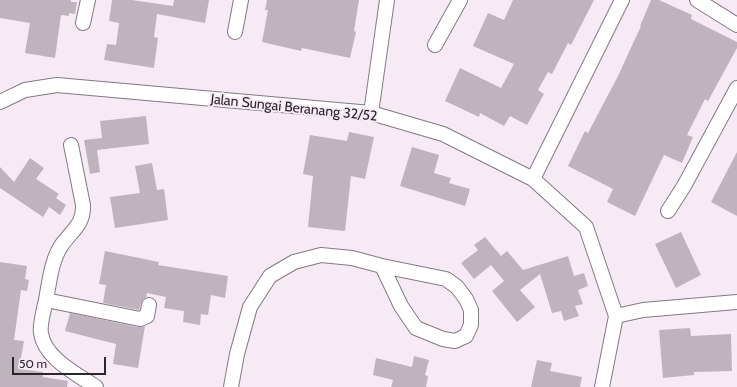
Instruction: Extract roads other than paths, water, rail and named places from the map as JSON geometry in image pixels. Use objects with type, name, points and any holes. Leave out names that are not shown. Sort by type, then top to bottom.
[{"type":"street","points":[[83,23],[88,0]]},
{"type":"street","points":[[235,32],[241,0]]},
{"type":"street","points":[[371,113],[387,0]]},
{"type":"street","points":[[435,45],[460,0]]},
{"type":"street","points":[[533,179],[622,0]]},
{"type":"street","points":[[697,0],[737,25]]},
{"type":"street","name":"Jalan Sungai Beranang 32/52","points":[[0,102],[25,90],[57,85],[371,113],[443,134],[533,179],[586,227],[616,316],[602,387]]},
{"type":"street","points":[[668,211],[684,186],[737,88]]},
{"type":"street","points":[[71,145],[84,214],[81,221],[60,247],[52,270],[40,332],[45,346],[52,357],[96,387]]},
{"type":"street","points":[[231,387],[237,354],[250,307],[270,276],[294,262],[321,255],[352,258],[382,266],[446,279],[457,287],[466,299],[471,310],[471,325],[466,336],[455,341],[443,339],[416,328],[401,306],[382,266]]},
{"type":"street","points":[[46,300],[140,319],[147,316],[149,305]]},
{"type":"street","points":[[616,316],[643,310],[737,302]]}]
